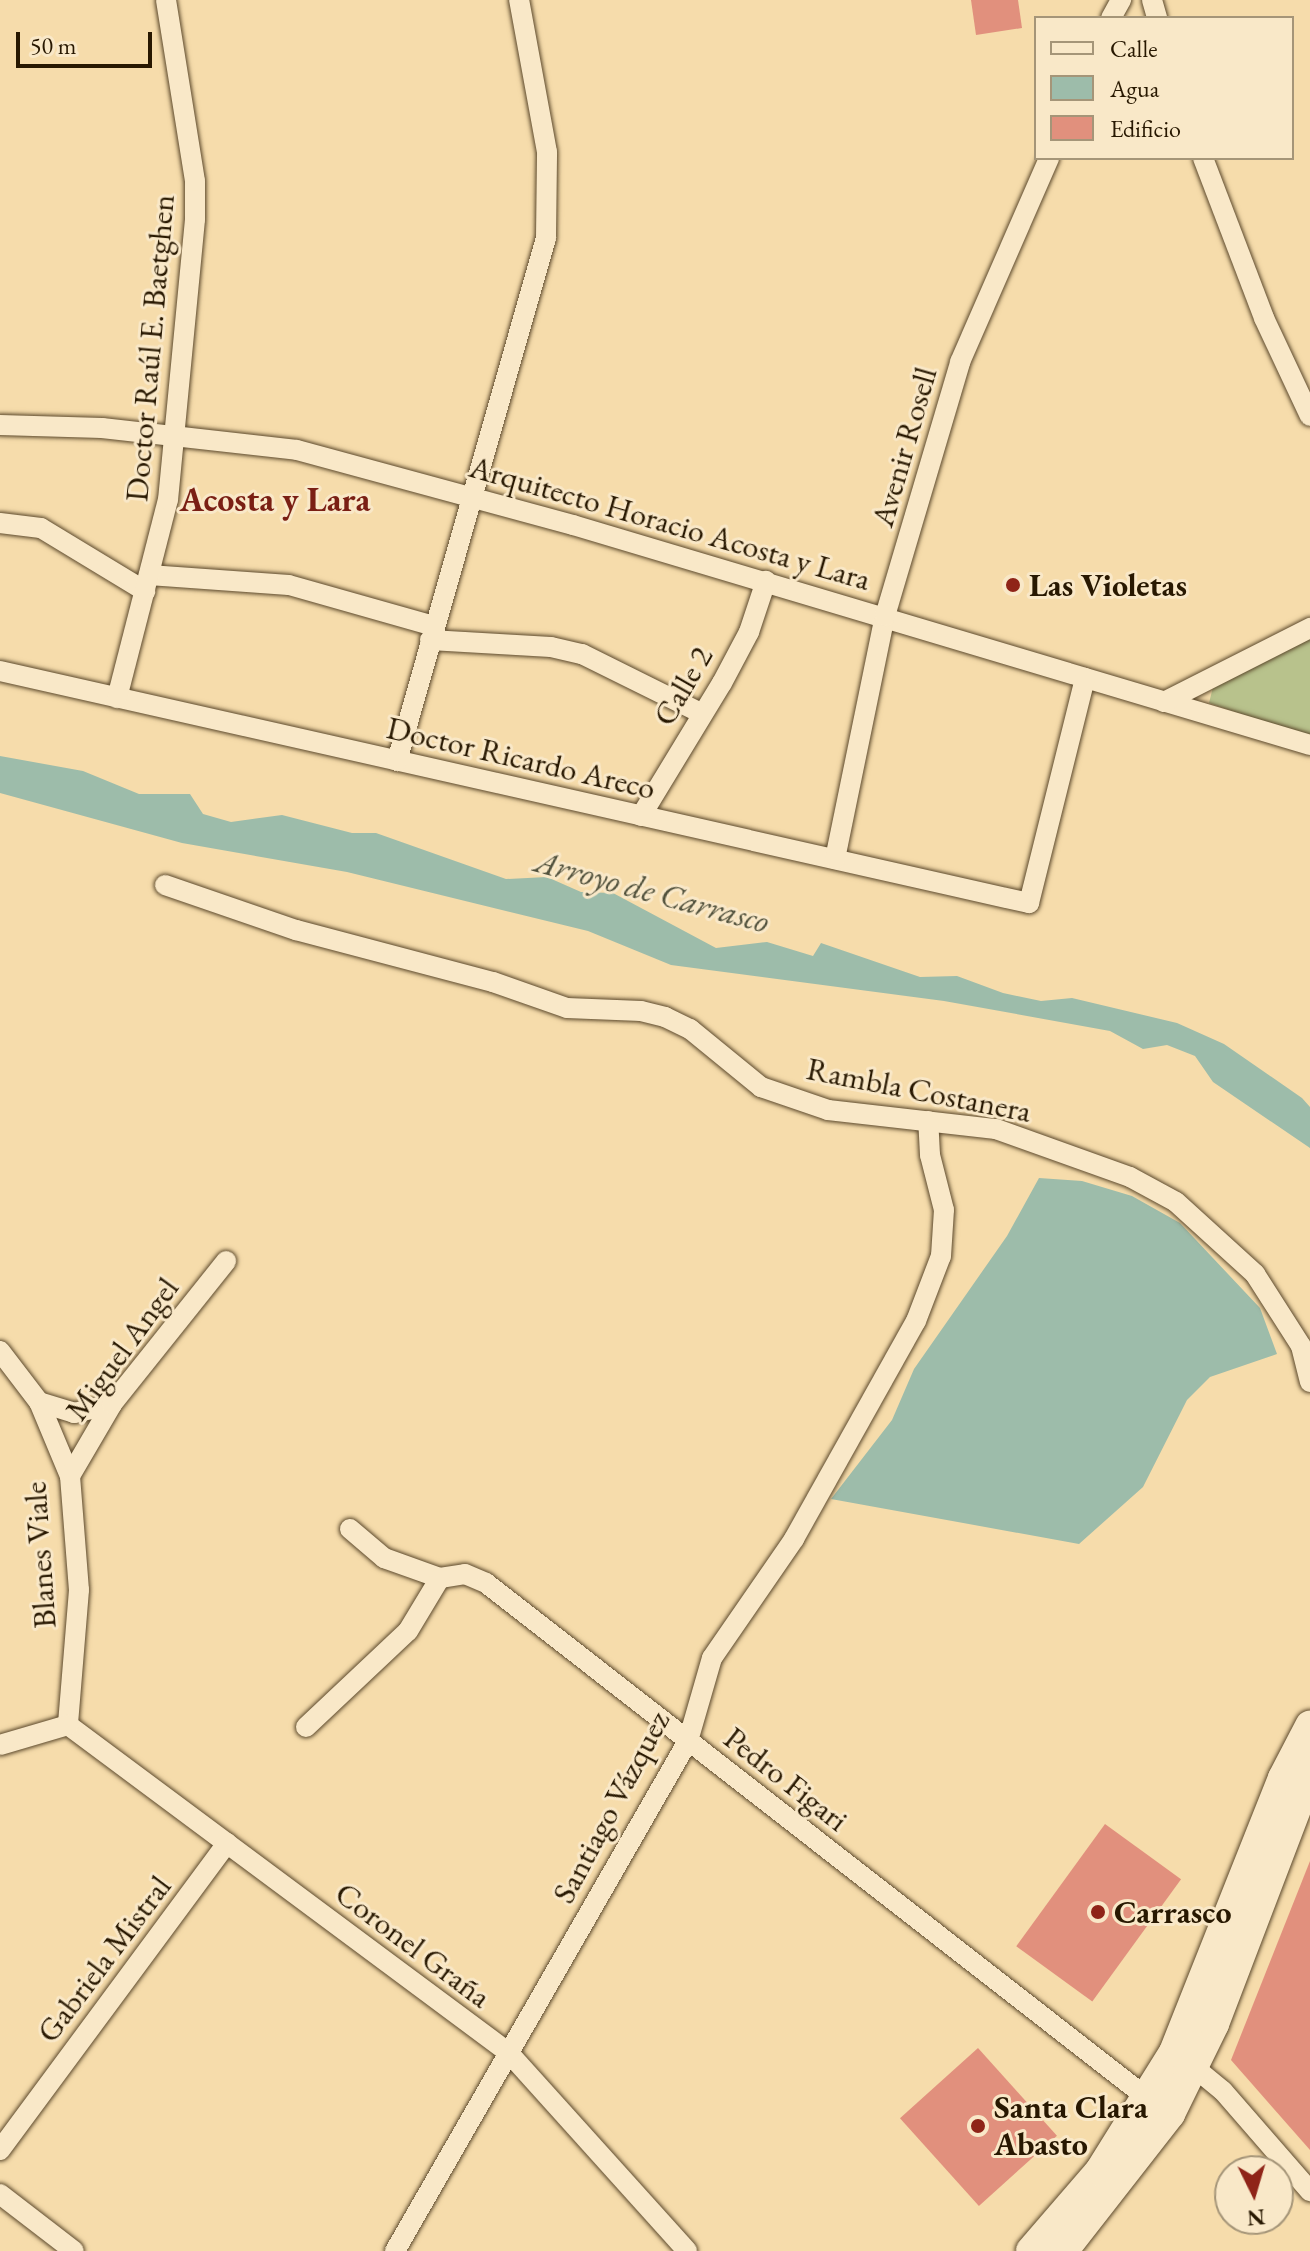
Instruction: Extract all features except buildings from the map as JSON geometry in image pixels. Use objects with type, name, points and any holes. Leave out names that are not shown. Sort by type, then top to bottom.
[{"type":"main road","points":[[1184,2059],[1277,1792],[1310,1726]]},
{"type":"main road","points":[[1063,2251],[1159,2107],[1184,2059],[1310,1772]]},
{"type":"main road","points":[[1031,2251],[1074,2207],[1159,2107]]},
{"type":"street","name":"Doctor Raúl E. Baetghen","points":[[117,698],[147,583],[178,435],[196,198],[166,0]]},
{"type":"street","points":[[397,761],[469,495],[478,484],[548,213],[547,152],[519,0]]},
{"type":"street","name":"Avenir Rosell","points":[[835,859],[885,616],[960,362],[1048,160]]},
{"type":"street","points":[[1204,160],[1264,318],[1310,416]]},
{"type":"street","name":"Arquitecto Horacio Acosta y Lara","points":[[0,425],[178,435],[297,450],[469,495],[766,581],[1310,745]]},
{"type":"street","points":[[0,523],[41,528],[147,583],[289,585],[432,633],[551,647],[582,654],[701,713]]},
{"type":"street","name":"Calle 2","points":[[641,816],[749,632],[766,581]]},
{"type":"street","points":[[1164,702],[1310,628]]},
{"type":"street","name":"Doctor Ricardo Areco","points":[[0,671],[1029,903],[1085,678]]},
{"type":"street","name":"Rambla Costanera","points":[[165,885],[296,930],[493,982],[567,1008],[641,1011],[665,1017],[690,1029],[761,1087],[828,1110],[996,1129],[1130,1177],[1176,1202],[1255,1274],[1301,1346],[1310,1382]]},
{"type":"street","name":"Santiago Vázquez","points":[[395,2251],[688,1741],[712,1658],[794,1539],[916,1321],[941,1256],[944,1210],[930,1155],[928,1121]]},
{"type":"street","name":"Miguel Angel","points":[[70,1476],[112,1404],[226,1261]]},
{"type":"street","name":"Blanes Viale","points":[[0,1351],[39,1402],[70,1476],[79,1590],[68,1725]]},
{"type":"street","points":[[39,1402],[74,1413],[112,1404]]},
{"type":"street","name":"Pedro Figari","points":[[350,1529],[384,1558],[440,1578],[465,1574],[486,1583],[1159,2107]]},
{"type":"street","points":[[306,1727],[408,1631],[440,1578]]},
{"type":"street","points":[[0,1745],[68,1725]]},
{"type":"street","name":"Coronel Graña","points":[[68,1725],[509,2053],[687,2251]]},
{"type":"street","name":"Gabriela Mistral","points":[[0,2150],[227,1843]]},
{"type":"street","points":[[1184,2059],[1223,2091],[1310,2191]]},
{"type":"street","points":[[0,2194],[74,2251]]},
{"type":"green space","points":[[1310,636],[1310,738],[1209,703],[1213,687]]},
{"type":"water","points":[[0,756],[83,771],[139,794],[190,794],[203,814],[231,822],[282,815],[352,833],[376,833],[506,879],[547,877],[581,892],[613,893],[716,948],[767,942],[813,956],[821,943],[920,977],[957,976],[1003,993],[1041,1001],[1072,998],[1177,1023],[1224,1044],[1302,1098],[1310,1107],[1310,1148],[1213,1082],[1195,1056],[1167,1045],[1143,1049],[1110,1031],[944,1001],[671,965],[588,931],[347,872],[182,843],[0,793]]},
{"type":"water","points":[[1039,1178],[1082,1181],[1132,1196],[1180,1223],[1260,1308],[1277,1354],[1210,1377],[1187,1400],[1143,1487],[1079,1544],[831,1499],[892,1420],[914,1369],[1007,1236]]},
{"type":"place","name":"Las Violetas","points":[[1013,585]]},
{"type":"place","name":"Carrasco","points":[[1098,1912]]},
{"type":"place","name":"Santa Clara Abasto","points":[[978,2126]]},
{"type":"district","name":"Acosta y Lara","points":[[275,500]]},
{"type":"water label","name":"Arroyo de Carrasco","points":[[652,891]]}]
